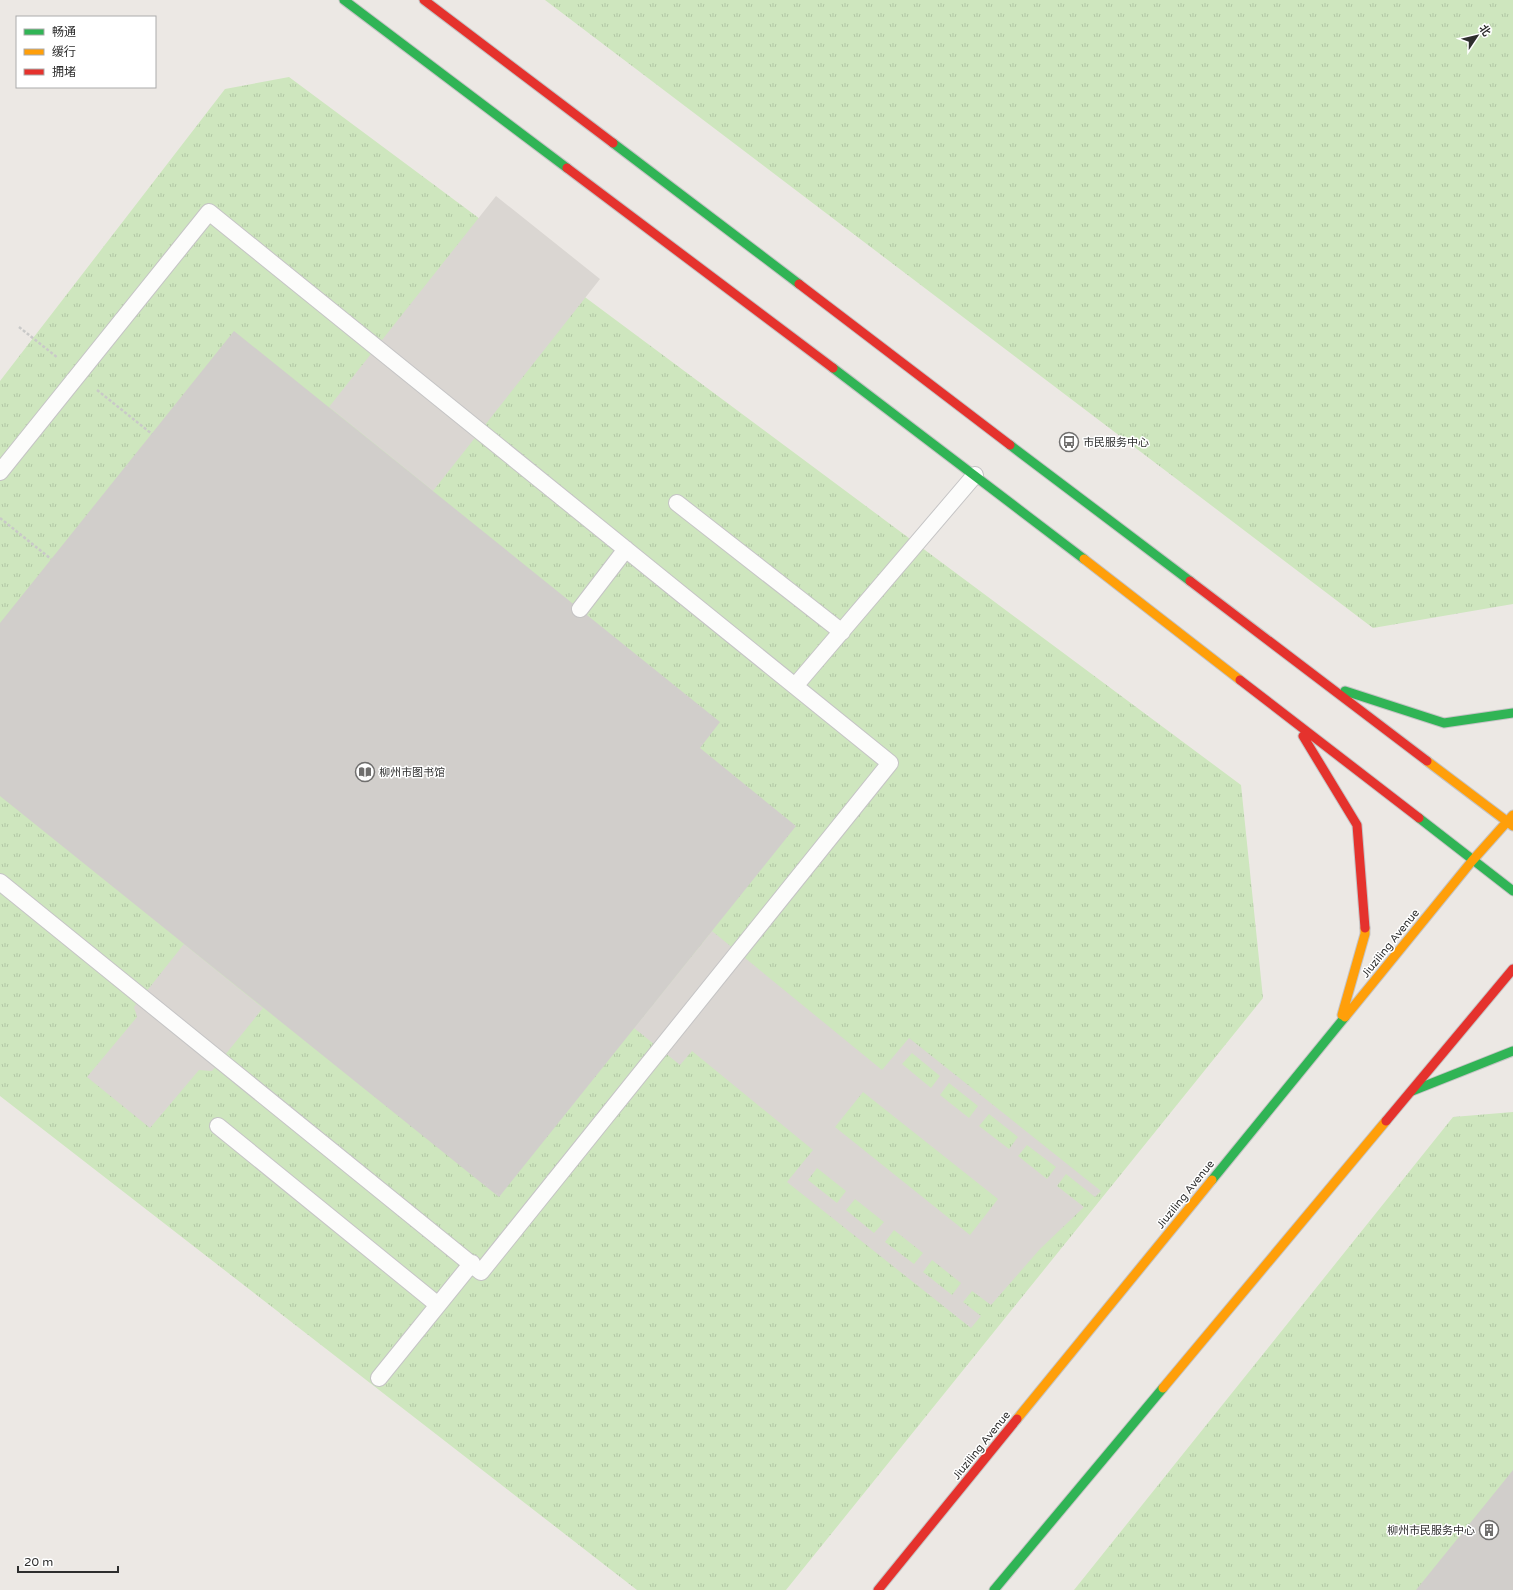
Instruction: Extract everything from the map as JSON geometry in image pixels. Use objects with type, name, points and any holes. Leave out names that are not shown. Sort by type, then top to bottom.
[{"type":"street","points":[[344,0],[975,475],[1472,861],[1513,891]]},
{"type":"street","points":[[424,0],[1511,821]]},
{"type":"street","points":[[1329,685],[1444,723],[1513,713]]},
{"type":"street","points":[[1296,724],[1357,825],[1365,934],[1340,1023]]},
{"type":"street","name":"Jiuziling Avenue","points":[[878,1590],[1472,861],[1511,821]]},
{"type":"street","points":[[994,1590],[1513,969]]},
{"type":"street","points":[[1410,1093],[1513,1051]]},
{"type":"lane","points":[[0,472],[209,212],[890,763],[482,1272],[0,882]]},
{"type":"lane","points":[[795,686],[975,475]]},
{"type":"lane","points":[[677,503],[842,632]]},
{"type":"lane","points":[[580,609],[626,549]]},
{"type":"lane","points":[[218,1126],[438,1305]]},
{"type":"lane","points":[[379,1378],[472,1263]]},
{"type":"path","points":[[0,518],[51,560]]},
{"type":"green space","points":[[545,0],[1513,0],[1513,604],[1373,628]]},
{"type":"green space","points":[[289,77],[1241,785],[1263,998],[786,1590],[637,1590],[0,1096],[0,381],[225,89]]},
{"type":"green space","points":[[1513,1112],[1513,1590],[1074,1590],[1453,1117]]},
{"type":"shaded area","points":[[496,196],[600,279],[433,491],[329,407]]},
{"type":"shaded area","points":[[712,931],[882,1070],[909,1038],[1101,1191],[1095,1197],[1066,1174],[1057,1186],[1084,1207],[1040,1249],[991,1305],[972,1291],[963,1302],[981,1316],[971,1328],[787,1182],[813,1150],[692,1051],[680,1065],[634,1028]],"holes":[[[912,1053],[940,1076],[931,1088],[902,1064]],[[949,1083],[978,1106],[969,1118],[940,1095]],[[863,1092],[998,1199],[970,1235],[835,1127]],[[989,1114],[1018,1137],[1009,1149],[979,1126]],[[1027,1145],[1056,1167],[1047,1179],[1018,1156]],[[817,1168],[846,1191],[837,1203],[808,1180]],[[855,1199],[884,1222],[874,1233],[846,1210]],[[894,1230],[923,1253],[914,1264],[885,1242]],[[932,1260],[961,1283],[952,1295],[923,1272]]]},
{"type":"shaded area","points":[[184,944],[263,1008],[212,1071],[199,1070],[150,1128],[87,1077],[137,1017],[134,1007]]},
{"type":"building","name":"柳州市图书馆","points":[[234,331],[720,722],[700,748],[796,826],[499,1197],[0,796],[0,623]]},
{"type":"building","name":"柳州市民服务中心","points":[[1513,1470],[1513,1590],[1416,1590]]},
{"type":"traffic: fast","points":[[344,0],[567,168]]},
{"type":"traffic: fast","points":[[613,143],[799,284]]},
{"type":"traffic: fast","points":[[833,368],[1084,559]]},
{"type":"traffic: fast","points":[[1010,445],[1190,581]]},
{"type":"traffic: fast","points":[[1345,691],[1444,723],[1513,713]]},
{"type":"traffic: fast","points":[[1419,818],[1513,891]]},
{"type":"traffic: fast","points":[[1212,1180],[1345,1017]]},
{"type":"traffic: fast","points":[[1412,1091],[1513,1051]]},
{"type":"traffic: fast","points":[[994,1590],[1163,1388]]},
{"type":"traffic: slow","points":[[1084,559],[1240,680]]},
{"type":"traffic: slow","points":[[1427,761],[1513,826]]},
{"type":"traffic: slow","points":[[1345,1017],[1472,861],[1513,815]]},
{"type":"traffic: slow","points":[[1342,1015],[1365,934],[1365,928]]},
{"type":"traffic: slow","points":[[1163,1388],[1386,1121]]},
{"type":"traffic: slow","points":[[1017,1419],[1212,1180]]},
{"type":"traffic: jam","points":[[424,0],[613,143]]},
{"type":"traffic: jam","points":[[567,168],[833,368]]},
{"type":"traffic: jam","points":[[799,284],[1010,445]]},
{"type":"traffic: jam","points":[[1190,581],[1427,761]]},
{"type":"traffic: jam","points":[[1240,680],[1419,818]]},
{"type":"traffic: jam","points":[[1303,736],[1357,825],[1365,928]]},
{"type":"traffic: jam","points":[[1386,1121],[1513,969]]},
{"type":"traffic: jam","points":[[878,1590],[1017,1419]]},
{"type":"place","name":"市民服务中心","points":[[1069,442]]},
{"type":"place","name":"柳州市图书馆","points":[[365,772]]},
{"type":"place","name":"柳州市民服务中心","points":[[1489,1530]]}]
